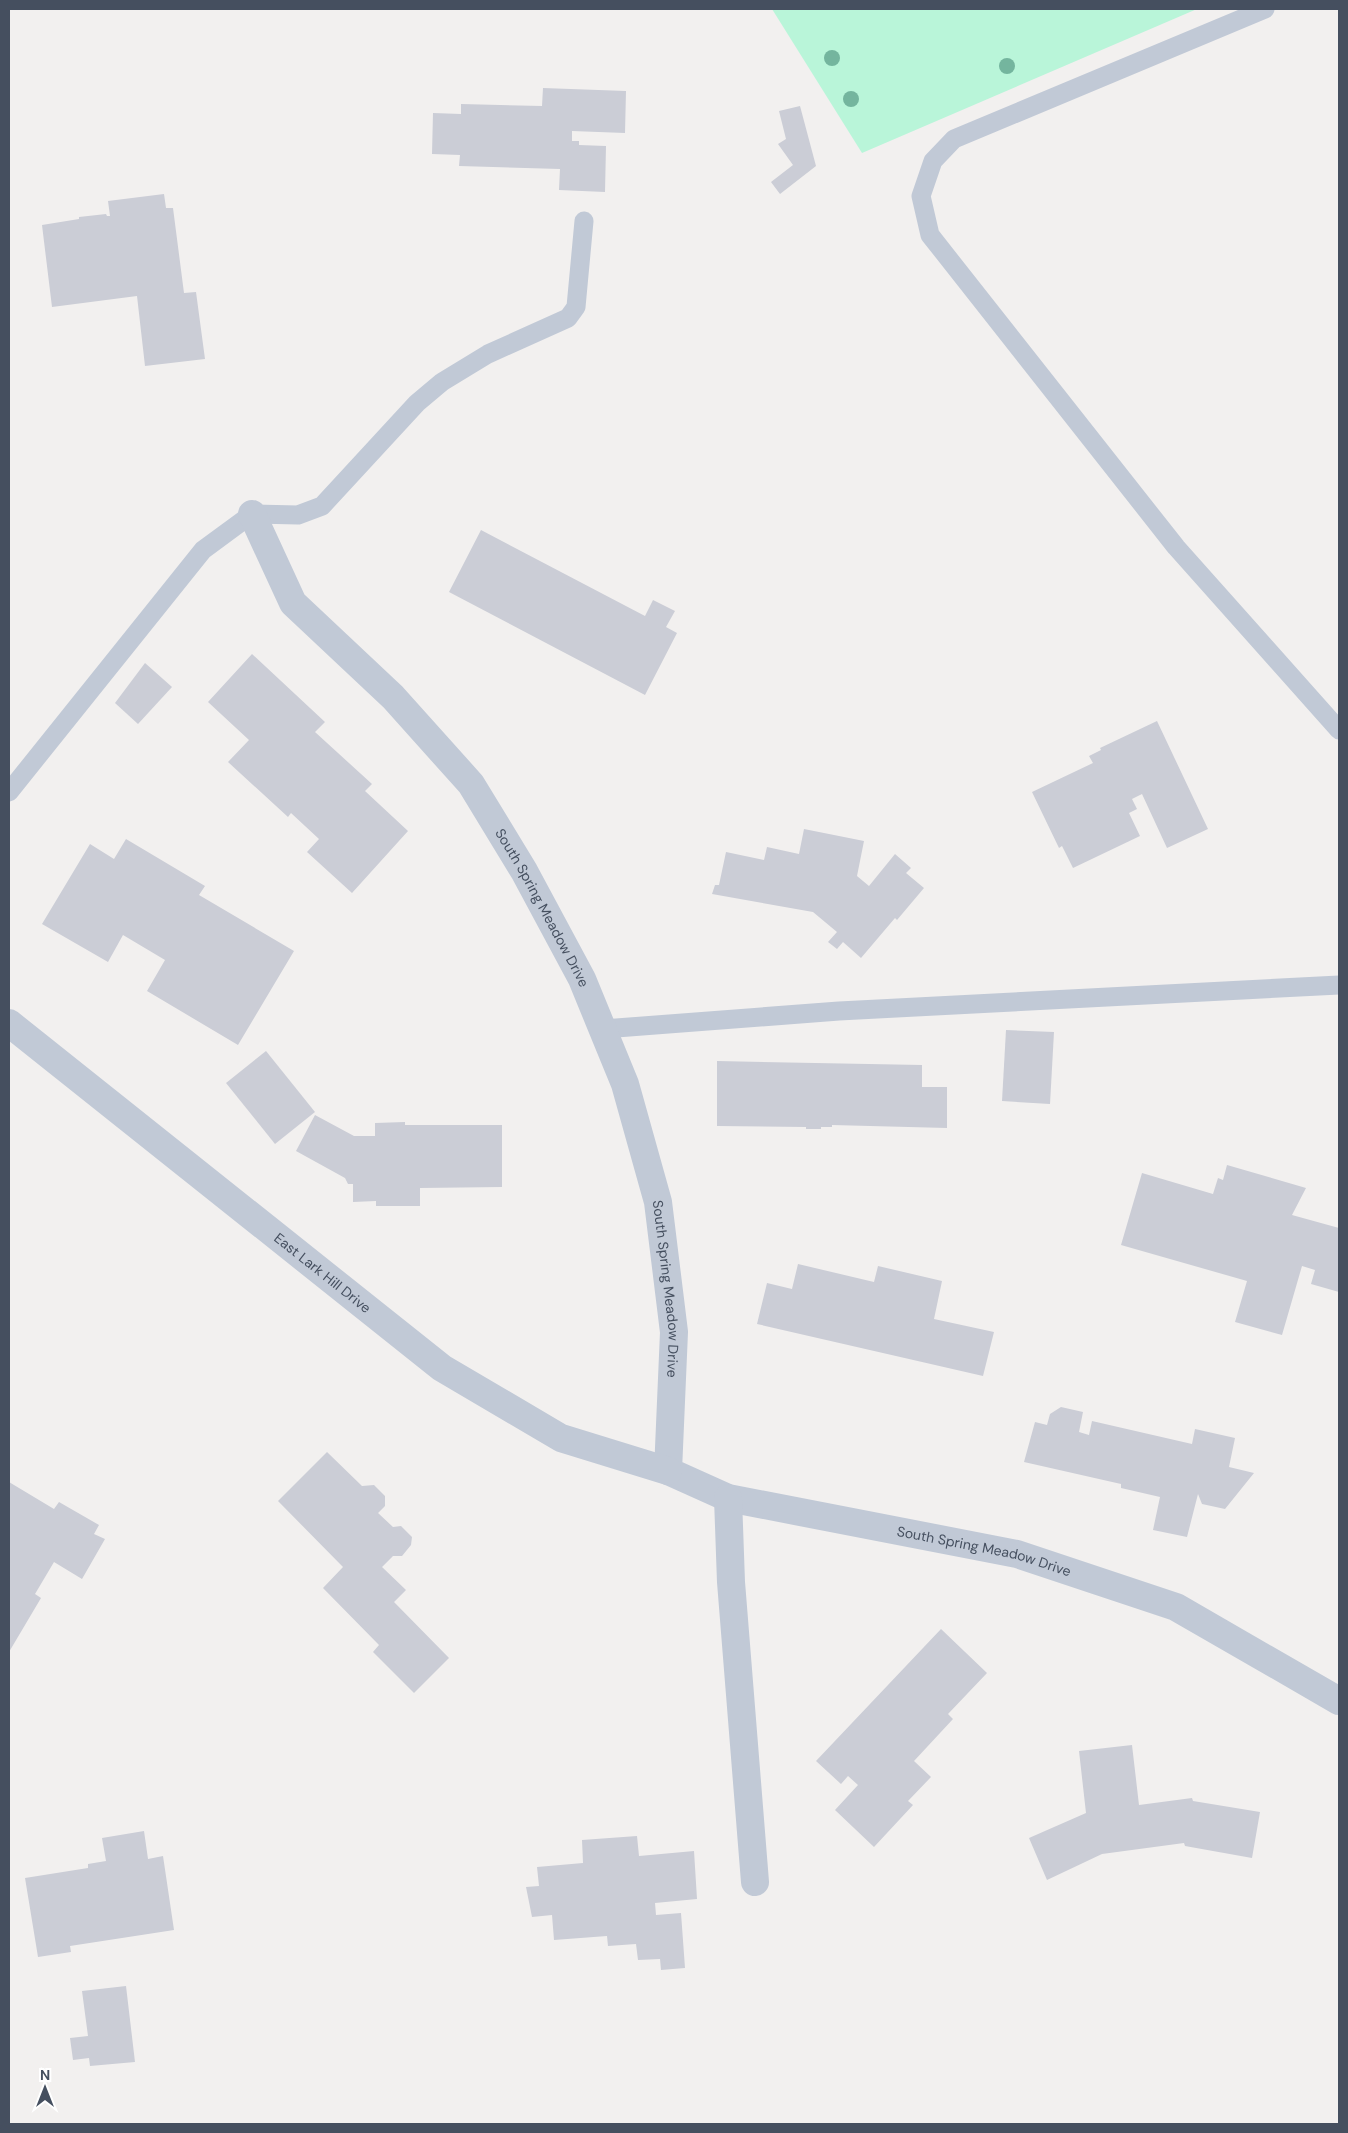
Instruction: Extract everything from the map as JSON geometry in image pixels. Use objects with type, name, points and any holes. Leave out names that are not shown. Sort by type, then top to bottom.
[{"type":"street","name":"South Spring Meadow Drive","points":[[252,514],[293,603],[392,697],[471,784],[524,871],[582,979],[625,1084],[658,1202],[674,1332],[668,1471],[728,1498],[1017,1554],[1157,1600],[1176,1607],[1339,1701]]},
{"type":"street","name":"East Lark Hill Drive","points":[[9,1023],[442,1368],[560,1438],[668,1471]]},
{"type":"street","points":[[728,1498],[731,1582],[756,1882]]},
{"type":"lane","points":[[1265,9],[954,138],[933,161],[921,196],[930,235],[1176,547],[1339,730]]},
{"type":"lane","points":[[9,792],[204,550],[252,514],[298,515],[322,506],[417,403],[442,382],[488,354],[568,318],[576,307],[584,221]]},
{"type":"lane","points":[[602,1029],[840,1011],[1339,985]]},
{"type":"green space","points":[[772,9],[1197,9],[862,153]]},
{"type":"building","points":[[543,88],[626,91],[625,133],[572,131],[572,141],[579,141],[579,145],[606,146],[605,192],[559,190],[560,169],[459,166],[460,155],[432,154],[433,113],[461,114],[461,104],[542,106]]},
{"type":"building","points":[[800,106],[816,166],[780,194],[771,182],[793,165],[778,144],[786,139],[779,111]]},
{"type":"building","points":[[164,194],[166,208],[173,208],[184,293],[196,292],[205,359],[145,366],[137,296],[52,307],[42,225],[79,219],[79,217],[106,214],[110,216],[108,201]]},
{"type":"building","points":[[481,530],[645,616],[653,600],[675,611],[666,627],[677,633],[645,695],[449,592]]},
{"type":"building","points":[[252,654],[325,722],[315,732],[372,784],[365,791],[408,831],[352,893],[307,852],[319,839],[291,813],[288,817],[228,762],[249,740],[208,702]]},
{"type":"building","points":[[145,663],[172,687],[138,724],[115,703]]},
{"type":"building","points":[[1157,721],[1208,829],[1167,848],[1142,794],[1132,799],[1137,809],[1129,813],[1140,836],[1073,868],[1062,846],[1059,848],[1032,792],[1093,763],[1089,756],[1101,750],[1100,748]]},
{"type":"building","points":[[804,829],[864,841],[857,876],[869,886],[895,854],[911,868],[906,873],[924,888],[861,958],[843,942],[837,949],[828,942],[837,932],[813,912],[712,894],[715,885],[719,885],[726,852],[764,860],[767,847],[799,854]]},
{"type":"building","points":[[126,839],[205,886],[199,895],[294,951],[238,1045],[147,991],[165,960],[123,935],[108,962],[42,924],[90,844],[114,859]]},
{"type":"building","points":[[1006,1030],[1054,1032],[1050,1104],[1002,1101]]},
{"type":"building","points":[[266,1051],[315,1112],[275,1144],[226,1083]]},
{"type":"building","points":[[717,1061],[922,1065],[922,1087],[947,1087],[947,1128],[832,1125],[832,1127],[821,1127],[821,1129],[806,1129],[806,1127],[717,1126]]},
{"type":"building","points":[[315,1115],[354,1136],[375,1136],[375,1123],[405,1122],[405,1125],[502,1125],[502,1187],[420,1188],[420,1206],[376,1206],[376,1201],[353,1202],[353,1184],[348,1184],[345,1178],[296,1151]]},
{"type":"building","points":[[1227,1165],[1306,1188],[1292,1215],[1339,1228],[1339,1292],[1311,1284],[1315,1270],[1302,1266],[1282,1335],[1235,1322],[1247,1281],[1121,1245],[1142,1173],[1213,1194],[1218,1178],[1223,1180]]},
{"type":"building","points":[[798,1264],[874,1282],[878,1266],[942,1281],[934,1319],[994,1332],[983,1376],[757,1324],[767,1283],[792,1289]]},
{"type":"building","points":[[1061,1407],[1083,1412],[1079,1432],[1089,1435],[1092,1421],[1192,1444],[1195,1429],[1235,1438],[1229,1467],[1254,1473],[1225,1509],[1202,1504],[1198,1494],[1187,1537],[1153,1530],[1160,1497],[1121,1488],[1121,1484],[1024,1462],[1035,1422],[1047,1425],[1050,1414]]},
{"type":"building","points":[[327,1452],[362,1486],[374,1485],[385,1496],[385,1506],[378,1513],[393,1527],[401,1526],[412,1537],[411,1545],[402,1556],[393,1556],[382,1567],[406,1590],[394,1602],[449,1658],[414,1693],[373,1652],[379,1645],[323,1588],[343,1567],[278,1501]]},
{"type":"building","points":[[9,1482],[54,1509],[59,1502],[99,1525],[94,1534],[105,1539],[82,1579],[54,1562],[35,1594],[41,1598],[9,1652]]},
{"type":"building","points":[[941,1629],[987,1673],[948,1714],[953,1719],[914,1761],[931,1777],[908,1801],[913,1805],[874,1847],[835,1810],[858,1785],[848,1776],[841,1784],[816,1761]]},
{"type":"building","points":[[1132,1745],[1139,1805],[1192,1798],[1193,1801],[1260,1812],[1252,1858],[1185,1846],[1184,1843],[1102,1854],[1047,1880],[1029,1838],[1086,1813],[1079,1751]]},
{"type":"building","points":[[144,1831],[148,1859],[163,1856],[174,1930],[70,1946],[71,1952],[38,1957],[25,1878],[88,1868],[88,1864],[106,1861],[102,1838]]},
{"type":"building","points":[[637,1836],[639,1856],[694,1851],[697,1899],[655,1903],[656,1915],[681,1913],[685,1968],[661,1970],[660,1959],[638,1960],[636,1944],[608,1946],[607,1936],[554,1940],[552,1915],[532,1917],[526,1887],[539,1886],[537,1867],[583,1863],[582,1840]]},
{"type":"building","points":[[126,1986],[135,2062],[90,2066],[89,2058],[73,2060],[70,2038],[88,2036],[82,1991]]}]
